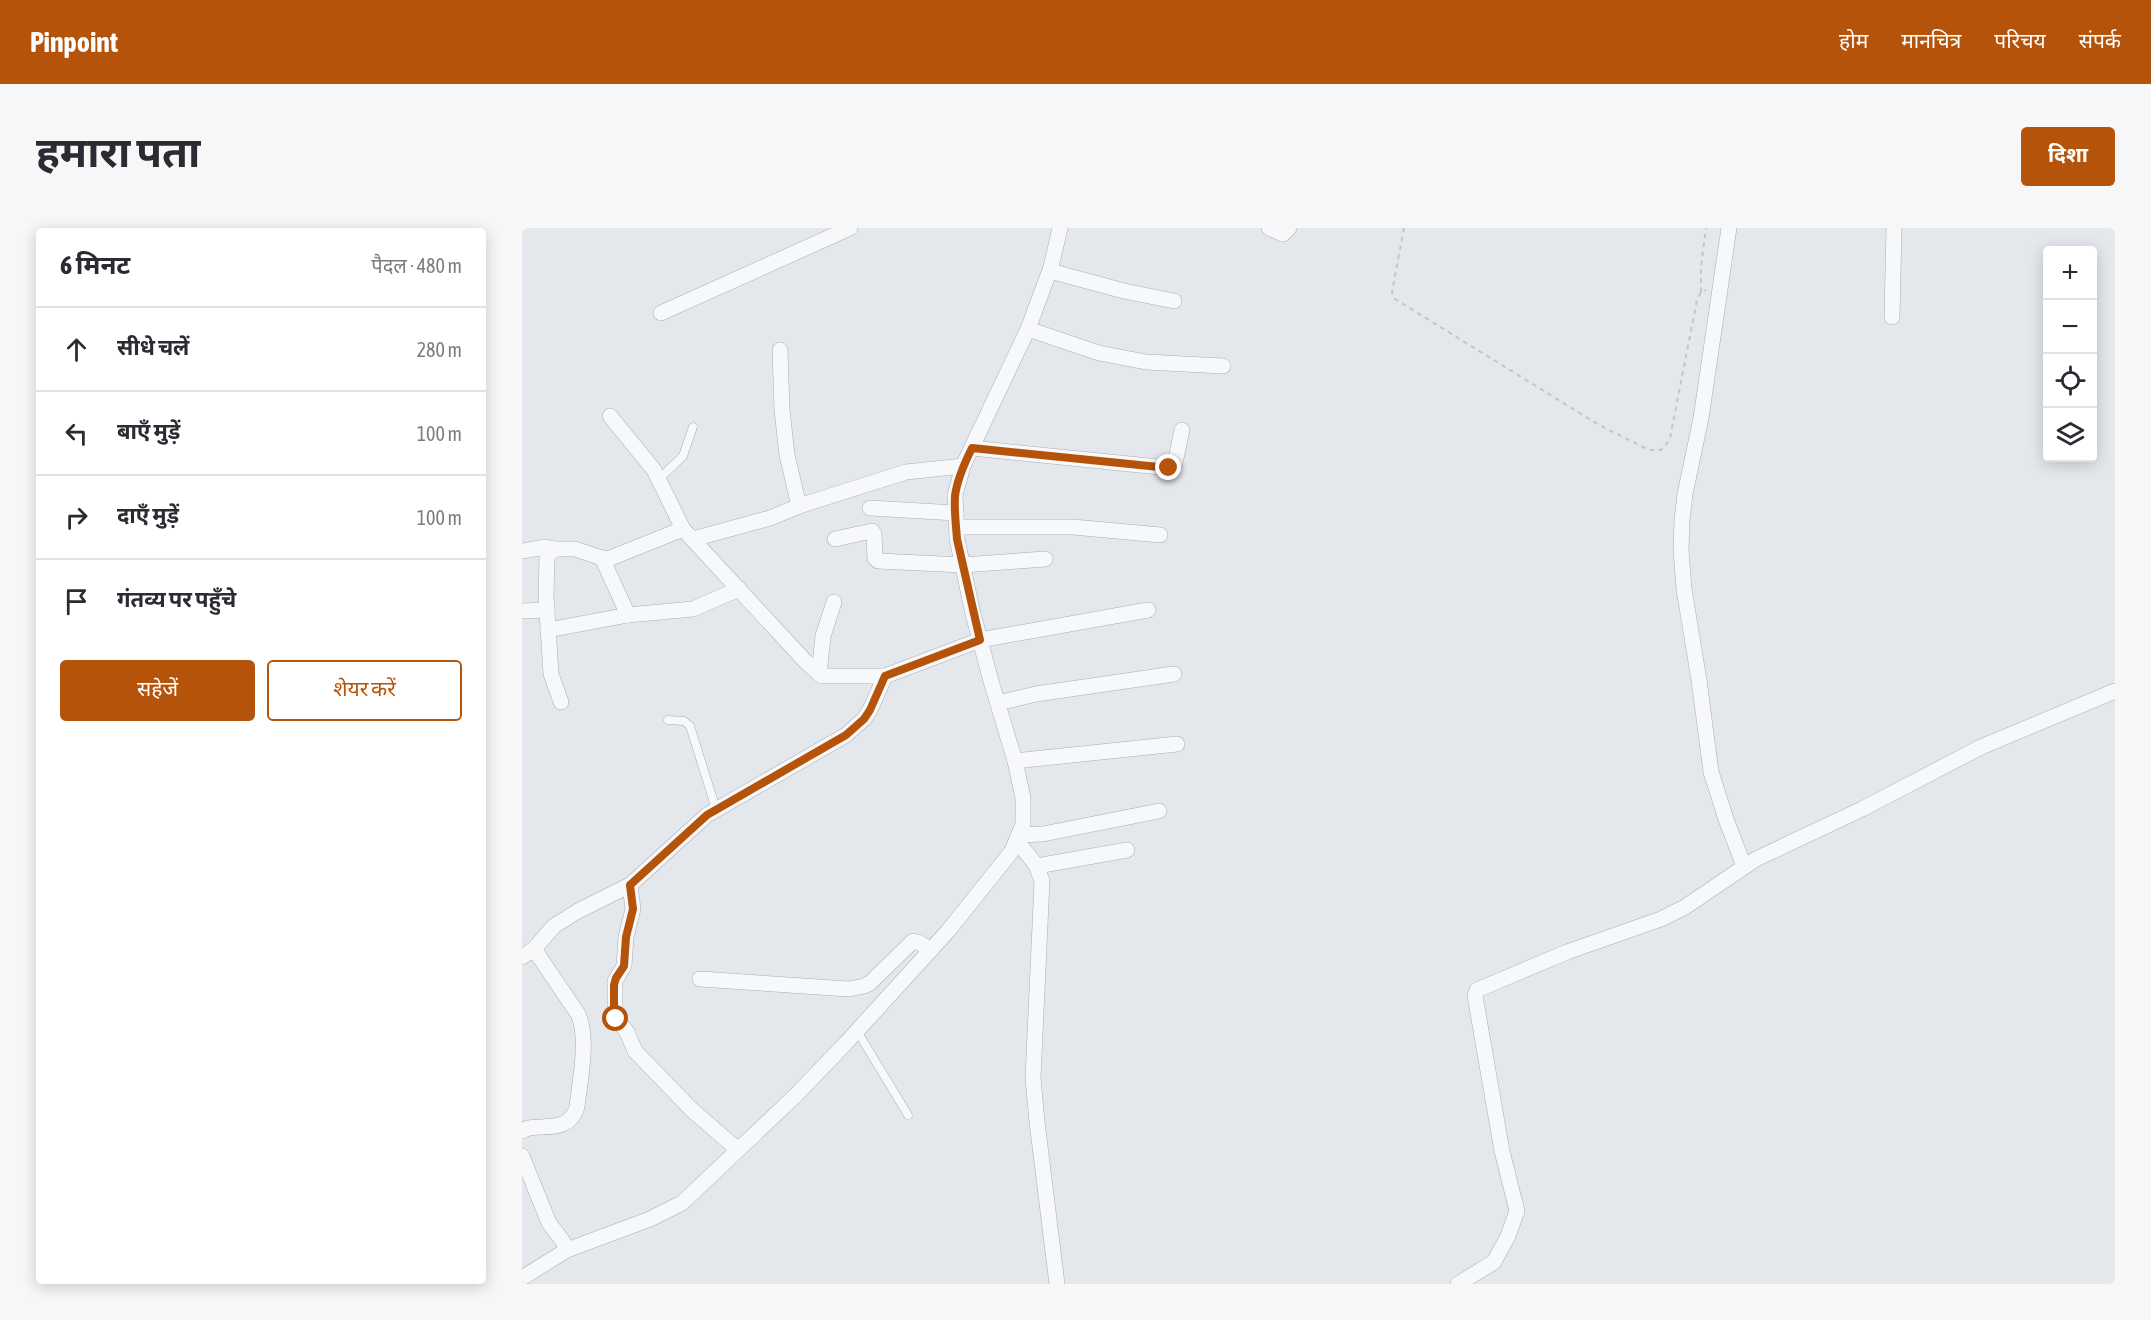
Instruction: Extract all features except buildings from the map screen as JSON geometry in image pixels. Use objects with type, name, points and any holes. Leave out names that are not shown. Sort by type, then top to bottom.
[{"type":"street","points":[[662,313],[850,228]]},
{"type":"street","points":[[522,1278],[567,1250],[650,1219],[682,1203],[796,1095],[857,1031],[931,950],[1004,863],[1018,838],[1024,812],[1015,761],[980,640],[963,565],[956,520],[955,495],[963,466],[1028,329],[1050,271],[1060,228]]},
{"type":"street","points":[[1269,228],[1283,234],[1289,228]]},
{"type":"street","points":[[1729,228],[1701,418],[1685,494],[1682,520],[1682,561],[1711,772],[1744,866]]},
{"type":"street","points":[[1892,317],[1894,228]]},
{"type":"street","points":[[1050,271],[1174,302]]},
{"type":"street","points":[[1028,329],[1099,353],[1146,362],[1223,366]]},
{"type":"street","points":[[780,350],[782,410],[786,444],[799,506]]},
{"type":"street","points":[[610,416],[654,470],[688,534],[819,674],[828,677],[885,676],[980,640],[1148,610]]},
{"type":"street","points":[[972,448],[1169,468],[1175,463],[1182,430]]},
{"type":"street","points":[[522,551],[545,547],[575,549],[608,559],[688,534],[770,518],[799,506],[906,472],[963,466]]},
{"type":"street","points":[[870,508],[956,520],[1160,535]]},
{"type":"street","points":[[835,539],[872,531],[877,560],[963,565],[1045,559]]},
{"type":"street","points":[[555,549],[547,556],[547,610],[551,674],[561,702]]},
{"type":"street","points":[[602,558],[628,615]]},
{"type":"street","points":[[548,630],[628,615],[693,609],[738,589]]},
{"type":"street","points":[[819,674],[823,636],[834,602]]},
{"type":"street","points":[[522,611],[547,610]]},
{"type":"street","points":[[998,704],[1036,693],[1174,674]]},
{"type":"street","points":[[522,1131],[528,1128],[551,1127],[574,1116],[578,1107],[583,1041],[582,1025],[578,1014],[528,953],[554,926],[578,911],[630,885],[707,815],[846,735],[864,719],[870,710],[885,676]]},
{"type":"street","points":[[1458,1284],[1494,1262],[1508,1236],[1517,1211],[1502,1151],[1476,991],[1567,952],[1661,919],[1700,897],[1744,866],[1862,809],[1981,747],[2115,691]]},
{"type":"street","points":[[1015,761],[1177,744]]},
{"type":"street","points":[[1018,838],[1159,811]]},
{"type":"street","points":[[1018,838],[1037,866],[1042,881],[1037,1037],[1033,1078],[1057,1284]]},
{"type":"street","points":[[1037,866],[1127,850]]},
{"type":"street","points":[[630,885],[633,909],[626,937],[624,966],[615,981],[615,1017],[627,1032],[635,1051],[692,1110],[737,1149]]},
{"type":"street","points":[[700,979],[849,989],[870,983],[911,942],[918,942],[931,950]]},
{"type":"street","points":[[522,1156],[549,1222],[567,1250]]},
{"type":"lane","points":[[659,479],[683,456],[693,427]]},
{"type":"lane","points":[[668,720],[684,721],[690,726],[716,809]]},
{"type":"lane","points":[[857,1031],[908,1115]]},
{"type":"path","points":[[1404,228],[1392,291],[1395,299],[1599,425],[1649,450],[1664,448],[1670,438],[1696,300],[1701,292],[1701,267],[1706,228]]},
{"type":"path","points":[[1701,292],[1704,290],[1720,294]]},
{"type":"route","points":[[616,1019],[614,985],[624,966],[626,937],[633,909],[630,885],[707,815],[846,735],[864,719],[870,710],[885,676],[927,658],[980,640],[957,539],[955,495],[963,466],[972,448],[1169,468]]}]
